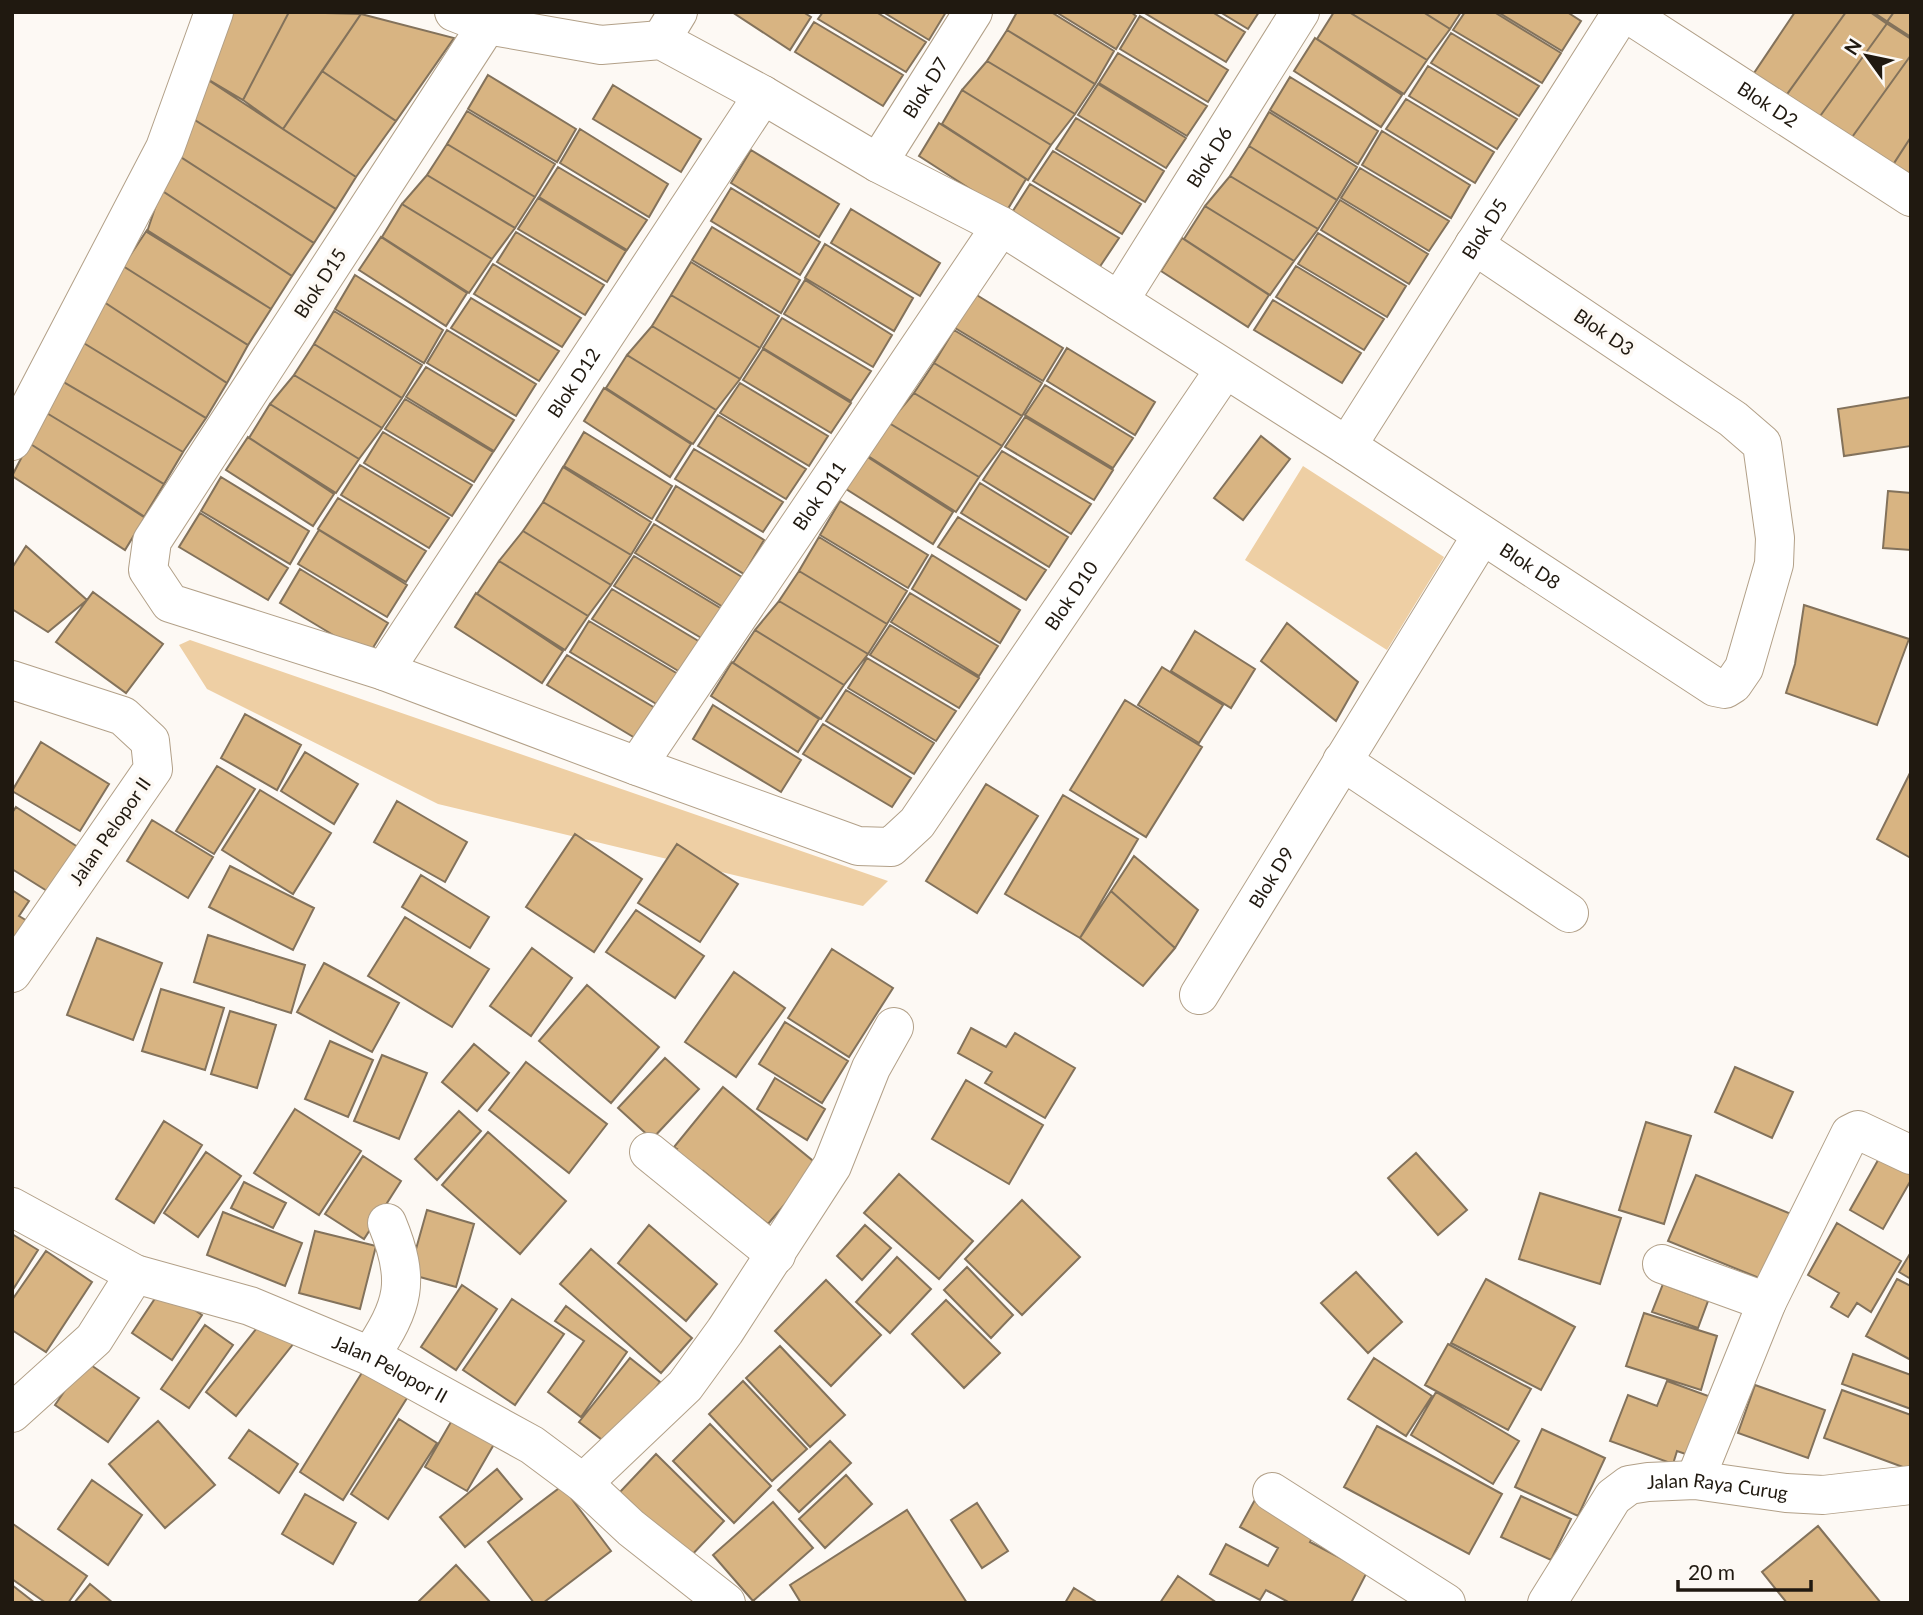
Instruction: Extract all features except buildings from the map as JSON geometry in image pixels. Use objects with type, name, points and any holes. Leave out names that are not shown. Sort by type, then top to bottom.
[{"type":"street","points":[[12,441],[165,148],[214,12]]},
{"type":"street","name":"Blok D7","points":[[878,163],[973,12]]},
{"type":"street","name":"Blok D6","points":[[1119,301],[1300,12]]},
{"type":"street","name":"Blok D2","points":[[1623,12],[1911,197]]},
{"type":"street","name":"Blok D5","points":[[1347,446],[1623,12]]},
{"type":"street","points":[[470,19],[601,45],[670,26]]},
{"type":"street","name":"Blok D15","points":[[152,541],[470,19]]},
{"type":"street","name":"Blok D8","points":[[670,26],[763,96],[878,163],[1001,226],[1347,446],[1715,687]]},
{"type":"street","name":"Blok D12","points":[[384,671],[763,96]]},
{"type":"street","name":"Blok D11","points":[[637,766],[1001,226]]},
{"type":"street","name":"Blok D3","points":[[1475,245],[1733,419],[1762,444],[1774,538],[1774,564],[1744,668],[1733,684],[1725,689],[1715,687]]},
{"type":"street","name":"Blok D10","points":[[152,541],[148,570],[170,603],[384,671],[858,846],[891,847],[917,823],[1225,369]]},
{"type":"street","name":"Blok D9","points":[[1199,995],[1482,535]]},
{"type":"street","name":"Jalan Pelopor II","points":[[12,680],[123,716],[150,741],[153,769],[12,974]]},
{"type":"street","points":[[1342,761],[1569,913]]},
{"type":"street","points":[[583,1483],[685,1387],[725,1331],[832,1166],[872,1068],[894,1027]]},
{"type":"street","points":[[1695,1480],[1767,1302],[1850,1134],[1858,1130],[1911,1155]]},
{"type":"street","points":[[649,1152],[775,1255]]},
{"type":"street","name":"Jalan Pelopor II","points":[[12,1207],[135,1273],[250,1306],[370,1356],[532,1445],[583,1483],[631,1528],[726,1603]]},
{"type":"street","points":[[370,1356],[395,1313],[402,1291],[397,1248],[387,1223]]},
{"type":"street","points":[[1662,1264],[1767,1302]]},
{"type":"street","points":[[12,1413],[94,1339],[135,1273]]},
{"type":"street","name":"Jalan Raya Curug","points":[[1547,1603],[1613,1497],[1629,1485],[1695,1480],[1786,1493],[1823,1495],[1911,1485]]},
{"type":"street","points":[[1272,1492],[1446,1603]]},
{"type":"shaded area","points":[[1303,466],[1444,557],[1387,650],[1245,560]]},
{"type":"shaded area","points":[[190,640],[888,881],[863,906],[438,804],[207,689],[179,645]]}]
